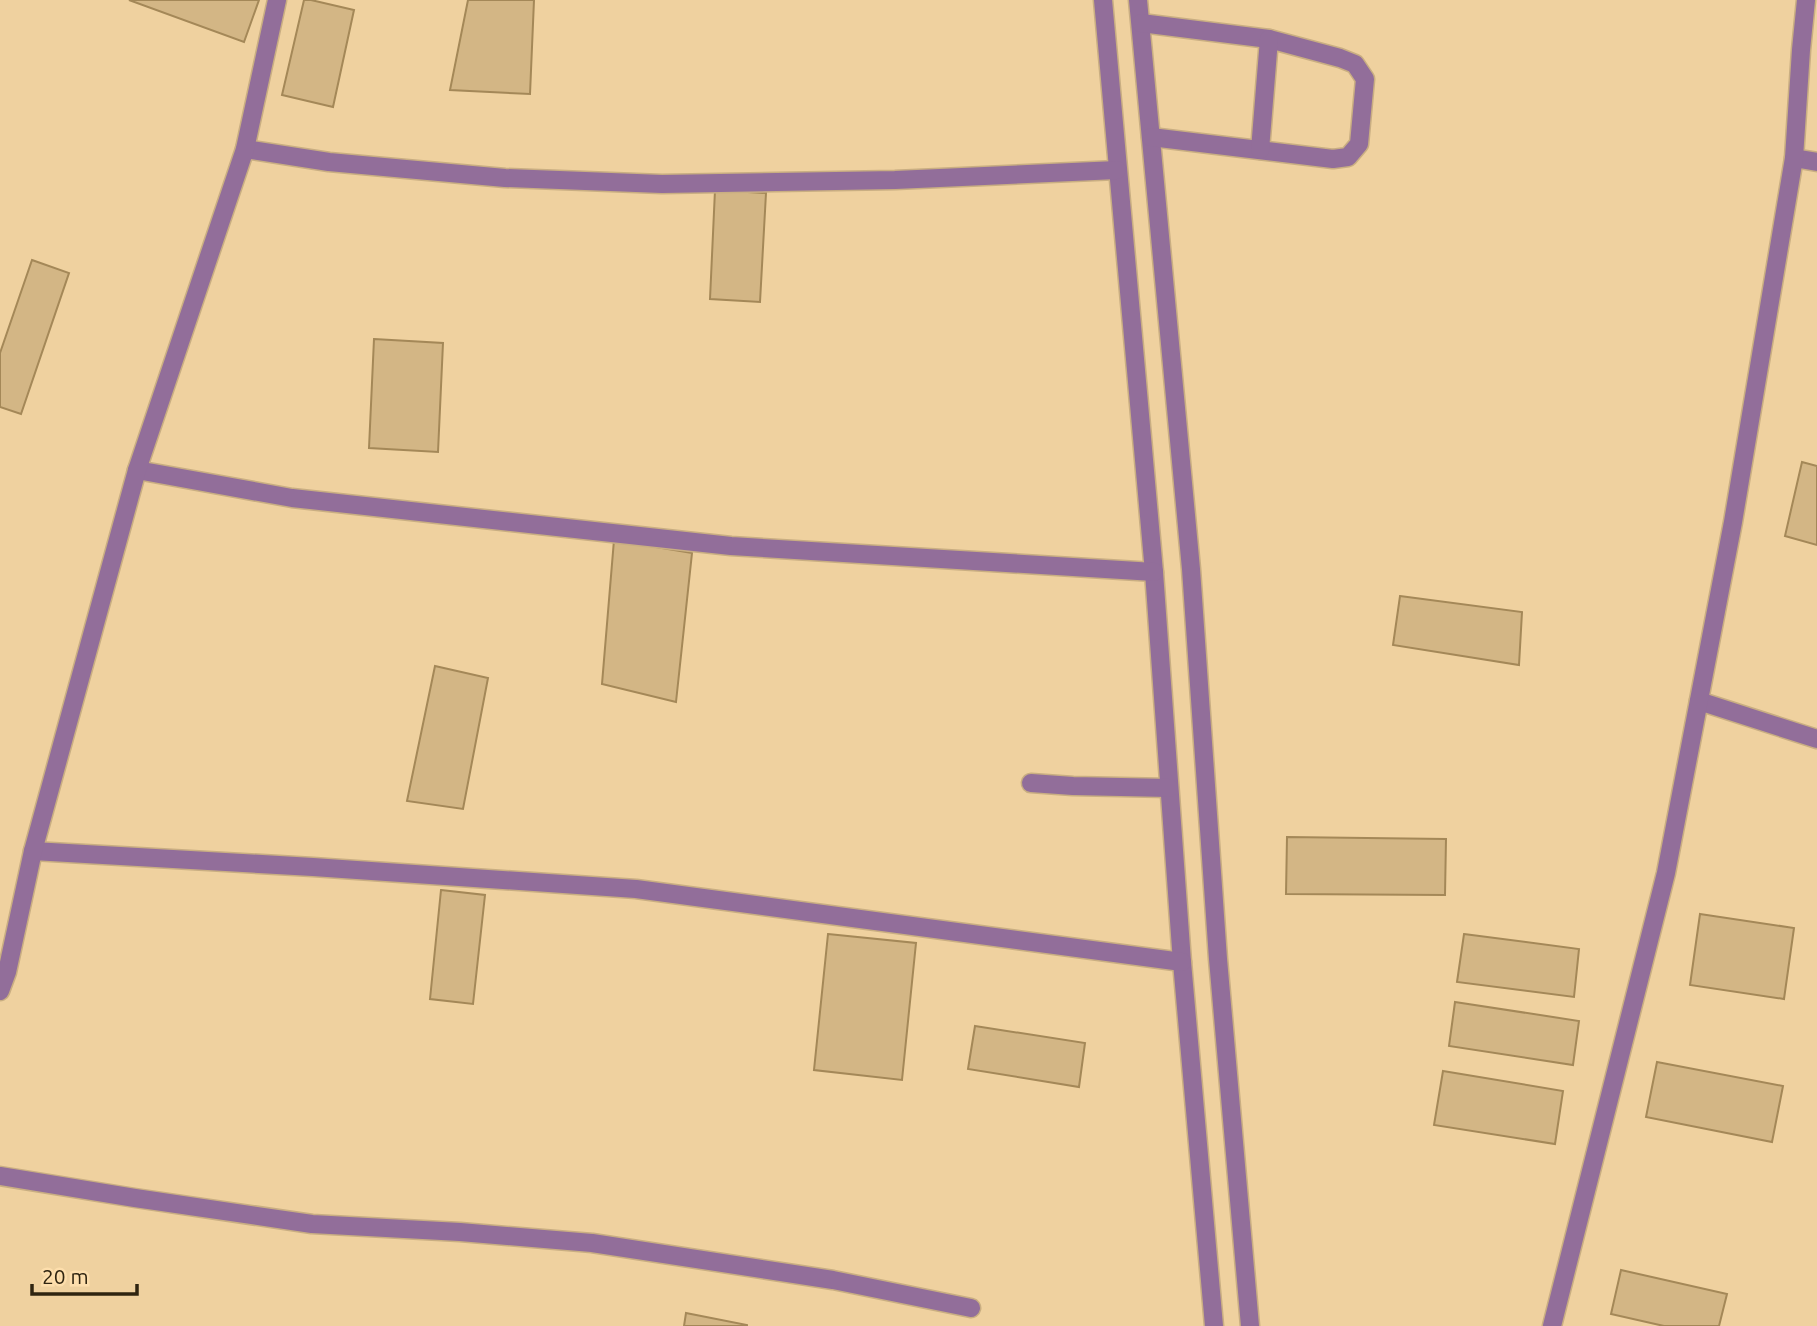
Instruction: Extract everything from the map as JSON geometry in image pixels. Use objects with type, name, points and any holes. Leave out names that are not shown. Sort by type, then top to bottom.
[{"type":"street","points":[[0,991],[7,972],[33,851],[137,470],[245,149],[277,0]]},
{"type":"street","points":[[1102,0],[1154,572],[1182,962],[1214,1326]]},
{"type":"street","points":[[1138,0],[1191,569],[1218,959],[1250,1326]]},
{"type":"street","points":[[1552,1326],[1666,873],[1699,701],[1733,522],[1794,158],[1806,0]]},
{"type":"street","points":[[1141,23],[1269,39],[1348,61],[1355,64],[1365,79],[1359,144],[1348,157],[1333,159],[1151,136]]},
{"type":"street","points":[[1260,150],[1269,39]]},
{"type":"street","points":[[245,149],[329,162],[505,177],[662,184],[895,180],[1117,170]]},
{"type":"street","points":[[1794,158],[1817,162]]},
{"type":"street","points":[[137,470],[292,498],[731,546],[1154,572]]},
{"type":"street","points":[[1699,701],[1817,739]]},
{"type":"street","points":[[1031,782],[1073,786],[1169,788]]},
{"type":"street","points":[[33,851],[636,889],[1182,962]]},
{"type":"street","points":[[0,1176],[312,1224],[592,1243],[833,1280],[971,1308]]},
{"type":"building","points":[[129,0],[259,0],[244,42]]},
{"type":"building","points":[[304,0],[354,10],[333,107],[282,95]]},
{"type":"building","points":[[468,0],[534,0],[530,94],[450,90]]},
{"type":"building","points":[[715,190],[766,193],[760,302],[710,299]]},
{"type":"building","points":[[32,260],[69,273],[21,414],[0,407],[0,353]]},
{"type":"building","points":[[374,339],[443,343],[438,452],[369,448]]},
{"type":"building","points":[[1802,462],[1817,466],[1817,545],[1785,536]]},
{"type":"building","points":[[614,540],[692,553],[676,702],[602,684]]},
{"type":"building","points":[[1400,596],[1522,612],[1519,665],[1393,645]]},
{"type":"building","points":[[435,666],[488,678],[463,809],[407,801]]},
{"type":"building","points":[[1287,837],[1446,839],[1445,895],[1286,894]]},
{"type":"building","points":[[441,890],[485,895],[473,1004],[430,999]]},
{"type":"building","points":[[1700,914],[1794,928],[1784,999],[1690,985]]},
{"type":"building","points":[[828,934],[916,943],[902,1080],[814,1070]]},
{"type":"building","points":[[1464,934],[1579,949],[1574,997],[1457,982]]},
{"type":"building","points":[[1455,1002],[1579,1021],[1573,1065],[1449,1046]]},
{"type":"building","points":[[975,1026],[1085,1043],[1079,1087],[968,1069]]},
{"type":"building","points":[[1657,1062],[1783,1086],[1772,1142],[1646,1117]]},
{"type":"building","points":[[1443,1071],[1563,1091],[1555,1144],[1434,1125]]},
{"type":"building","points":[[1621,1270],[1727,1294],[1719,1326],[1664,1326],[1611,1314]]},
{"type":"building","points":[[686,1313],[747,1325],[747,1326],[684,1326]]}]
